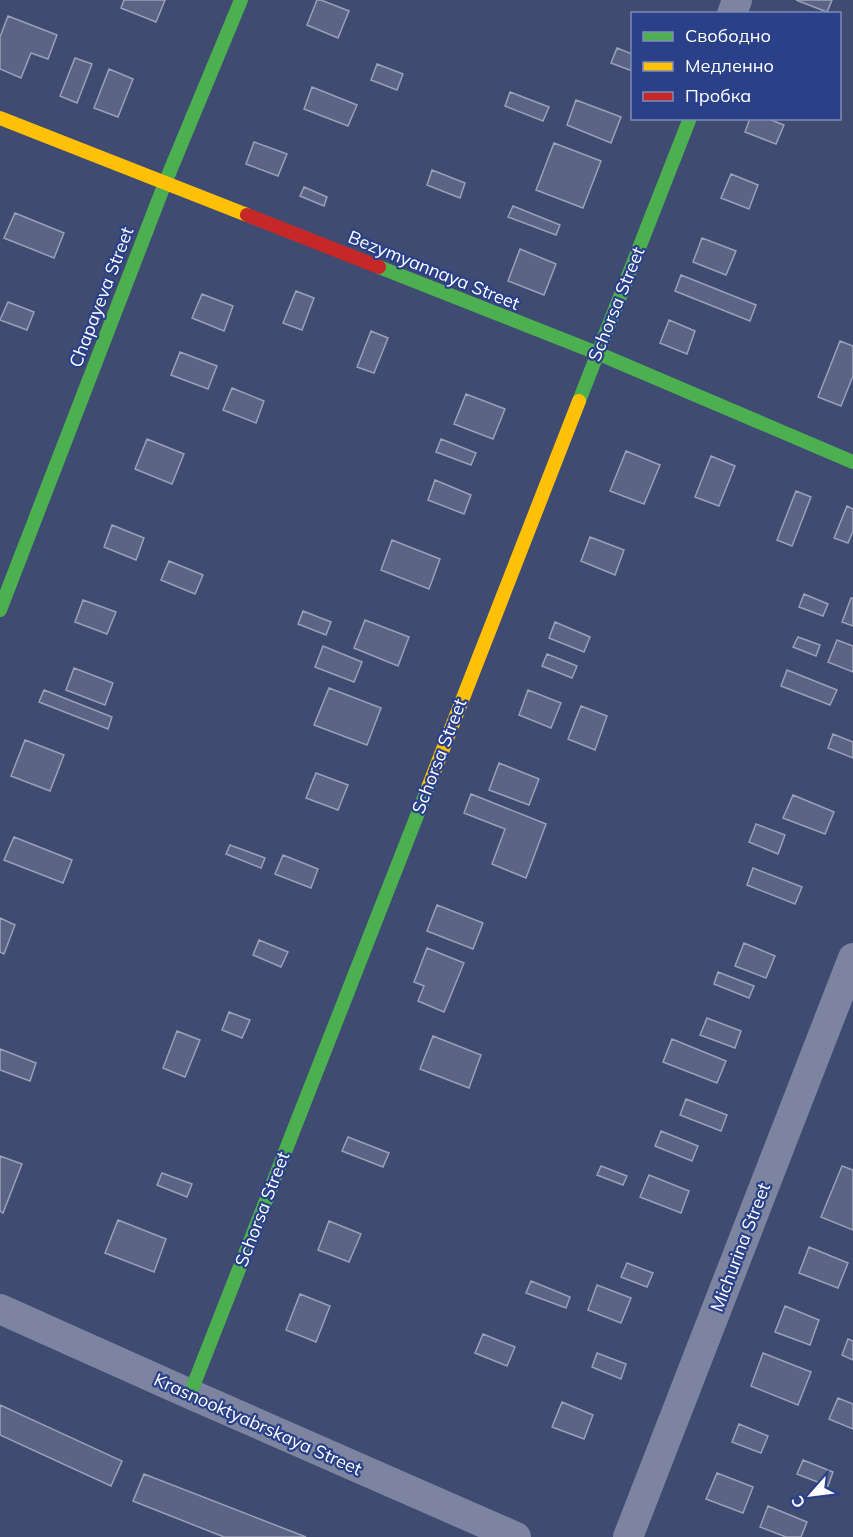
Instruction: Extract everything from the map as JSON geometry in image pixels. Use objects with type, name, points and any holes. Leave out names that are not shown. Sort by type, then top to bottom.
[{"type":"street","name":"Chapayeva Street","points":[[0,610],[165,183],[241,0]]},
{"type":"street","name":"Bezymyannaya Street","points":[[0,118],[597,353],[853,462]]},
{"type":"street","name":"Schorsa Street","points":[[190,1394],[689,120]]},
{"type":"street","name":"Michurina Street","points":[[628,1537],[853,958]]},
{"type":"street","name":"Krasnooktyabrskaya Street","points":[[0,1309],[516,1537]]},
{"type":"building","points":[[124,0],[165,0],[156,22],[121,8]]},
{"type":"building","points":[[317,0],[349,11],[338,38],[307,25]]},
{"type":"building","points":[[796,0],[832,0],[827,12]]},
{"type":"building","points":[[8,16],[57,35],[48,59],[31,53],[21,78],[0,69],[0,37]]},
{"type":"building","points":[[617,48],[631,54],[631,71],[611,63]]},
{"type":"building","points":[[75,58],[92,64],[77,103],[60,96]]},
{"type":"building","points":[[377,64],[403,74],[397,90],[371,80]]},
{"type":"building","points":[[109,69],[133,79],[118,117],[94,108]]},
{"type":"building","points":[[312,87],[357,105],[348,126],[304,109]]},
{"type":"building","points":[[510,92],[549,107],[543,121],[505,106]]},
{"type":"building","points":[[576,100],[621,117],[611,143],[567,125]]},
{"type":"building","points":[[749,120],[771,120],[784,125],[776,144],[745,132]]},
{"type":"building","points":[[254,142],[287,154],[278,176],[246,164]]},
{"type":"building","points":[[554,143],[601,161],[583,208],[536,190]]},
{"type":"building","points":[[432,170],[465,183],[460,198],[427,185]]},
{"type":"building","points":[[731,174],[758,185],[749,209],[721,198]]},
{"type":"building","points":[[304,187],[327,197],[324,206],[300,196]]},
{"type":"building","points":[[513,206],[560,225],[556,235],[508,217]]},
{"type":"building","points":[[15,213],[64,233],[54,258],[4,238]]},
{"type":"building","points":[[702,238],[736,251],[726,275],[693,262]]},
{"type":"building","points":[[520,249],[556,264],[544,295],[508,281]]},
{"type":"building","points":[[681,275],[756,305],[750,321],[675,291]]},
{"type":"building","points":[[296,291],[314,298],[302,330],[283,323]]},
{"type":"building","points":[[202,294],[233,306],[224,331],[192,318]]},
{"type":"building","points":[[8,302],[34,312],[27,330],[0,320]]},
{"type":"building","points":[[669,320],[695,331],[687,354],[660,343]]},
{"type":"building","points":[[371,331],[388,338],[374,373],[357,367]]},
{"type":"building","points":[[840,341],[853,346],[853,376],[841,406],[818,397]]},
{"type":"building","points":[[180,352],[217,366],[208,389],[171,375]]},
{"type":"building","points":[[232,388],[264,401],[256,423],[223,410]]},
{"type":"building","points":[[466,394],[505,409],[493,439],[454,424]]},
{"type":"building","points":[[147,439],[184,454],[172,484],[135,469]]},
{"type":"building","points":[[441,439],[476,453],[471,465],[436,452]]},
{"type":"building","points":[[626,451],[660,465],[644,504],[610,491]]},
{"type":"building","points":[[711,456],[735,466],[719,506],[695,497]]},
{"type":"building","points":[[435,480],[471,495],[464,514],[428,500]]},
{"type":"building","points":[[796,491],[811,497],[792,546],[777,540]]},
{"type":"building","points":[[847,506],[853,509],[853,531],[848,543],[834,538]]},
{"type":"building","points":[[112,525],[144,538],[136,560],[104,547]]},
{"type":"building","points":[[590,537],[624,550],[615,575],[581,561]]},
{"type":"building","points":[[392,540],[440,559],[429,589],[381,570]]},
{"type":"building","points":[[169,561],[203,575],[195,594],[161,580]]},
{"type":"building","points":[[804,594],[828,604],[823,616],[799,607]]},
{"type":"building","points":[[851,598],[853,598],[853,626],[842,622]]},
{"type":"building","points":[[83,600],[116,612],[107,634],[75,622]]},
{"type":"building","points":[[303,611],[331,622],[326,635],[298,624]]},
{"type":"building","points":[[365,620],[409,637],[398,666],[354,648]]},
{"type":"building","points":[[555,622],[590,637],[584,652],[549,638]]},
{"type":"building","points":[[798,637],[820,645],[816,656],[793,647]]},
{"type":"building","points":[[837,640],[853,646],[853,672],[828,662]]},
{"type":"building","points":[[323,646],[362,662],[354,682],[315,667]]},
{"type":"building","points":[[547,654],[577,666],[572,678],[542,666]]},
{"type":"building","points":[[74,668],[113,683],[105,705],[66,690]]},
{"type":"building","points":[[787,670],[837,690],[830,705],[781,686]]},
{"type":"building","points":[[329,688],[381,708],[367,745],[314,725]]},
{"type":"building","points":[[44,690],[112,717],[108,729],[39,702]]},
{"type":"building","points":[[528,690],[561,703],[551,728],[519,715]]},
{"type":"building","points":[[581,706],[607,716],[595,750],[568,739]]},
{"type":"building","points":[[833,734],[853,742],[853,758],[828,748]]},
{"type":"building","points":[[25,740],[64,755],[50,791],[11,776]]},
{"type":"building","points":[[499,763],[539,779],[529,805],[489,790]]},
{"type":"building","points":[[316,773],[348,785],[338,810],[306,798]]},
{"type":"building","points":[[471,794],[546,824],[526,878],[492,864],[505,829],[464,813]]},
{"type":"building","points":[[793,795],[834,812],[825,834],[783,818]]},
{"type":"building","points":[[756,824],[785,835],[778,854],[749,842]]},
{"type":"building","points":[[14,837],[72,860],[63,883],[4,860]]},
{"type":"building","points":[[230,845],[265,858],[261,868],[226,854]]},
{"type":"building","points":[[283,855],[318,869],[311,888],[275,874]]},
{"type":"building","points":[[753,868],[802,887],[795,904],[747,885]]},
{"type":"building","points":[[437,905],[483,923],[473,949],[427,931]]},
{"type":"building","points":[[0,918],[15,925],[4,954],[0,952]]},
{"type":"building","points":[[259,940],[288,952],[281,967],[253,955]]},
{"type":"building","points":[[744,943],[775,956],[766,978],[735,966]]},
{"type":"building","points":[[427,948],[464,963],[444,1012],[418,1001],[424,986],[414,982]]},
{"type":"building","points":[[718,972],[754,986],[749,998],[714,984]]},
{"type":"building","points":[[229,1012],[250,1020],[242,1038],[222,1030]]},
{"type":"building","points":[[707,1018],[741,1031],[735,1048],[700,1035]]},
{"type":"building","points":[[177,1031],[200,1040],[185,1077],[163,1068]]},
{"type":"building","points":[[433,1036],[481,1055],[469,1088],[420,1069]]},
{"type":"building","points":[[672,1039],[726,1061],[717,1083],[663,1062]]},
{"type":"building","points":[[0,1049],[36,1063],[30,1081],[0,1070]]},
{"type":"building","points":[[686,1099],[727,1115],[721,1131],[680,1115]]},
{"type":"building","points":[[661,1131],[698,1146],[692,1161],[655,1146]]},
{"type":"building","points":[[348,1137],[389,1153],[383,1167],[342,1151]]},
{"type":"building","points":[[0,1156],[22,1164],[3,1213],[0,1211]]},
{"type":"building","points":[[601,1166],[627,1176],[623,1185],[597,1175]]},
{"type":"building","points":[[842,1166],[853,1170],[853,1230],[821,1217]]},
{"type":"building","points":[[162,1173],[192,1184],[187,1197],[157,1185]]},
{"type":"building","points":[[649,1175],[689,1191],[681,1213],[640,1197]]},
{"type":"building","points":[[118,1220],[166,1239],[154,1272],[105,1253]]},
{"type":"building","points":[[329,1221],[361,1234],[349,1262],[318,1250]]},
{"type":"building","points":[[809,1247],[848,1263],[838,1288],[799,1273]]},
{"type":"building","points":[[627,1263],[653,1273],[647,1287],[621,1277]]},
{"type":"building","points":[[531,1281],[570,1297],[566,1308],[526,1293]]},
{"type":"building","points":[[597,1285],[631,1298],[621,1323],[588,1310]]},
{"type":"building","points":[[300,1294],[330,1306],[316,1342],[286,1330]]},
{"type":"building","points":[[785,1306],[819,1320],[810,1345],[775,1332]]},
{"type":"building","points":[[483,1334],[515,1347],[507,1366],[475,1353]]},
{"type":"building","points":[[848,1339],[853,1341],[853,1360],[842,1355]]},
{"type":"building","points":[[597,1353],[626,1364],[621,1379],[592,1367]]},
{"type":"building","points":[[763,1353],[811,1372],[798,1405],[751,1386]]},
{"type":"building","points":[[838,1398],[853,1404],[853,1429],[829,1419]]},
{"type":"building","points":[[562,1402],[593,1415],[584,1439],[552,1427]]},
{"type":"building","points":[[0,1405],[122,1461],[111,1486],[0,1435]]},
{"type":"building","points":[[739,1424],[768,1436],[761,1453],[732,1442]]},
{"type":"building","points":[[803,1460],[833,1472],[828,1486],[797,1474]]},
{"type":"building","points":[[717,1473],[753,1487],[743,1513],[706,1499]]},
{"type":"building","points":[[144,1474],[306,1537],[224,1537],[133,1501]]},
{"type":"building","points":[[768,1506],[807,1522],[801,1537],[786,1537],[760,1527]]},
{"type":"traffic: fast","points":[[0,610],[165,183],[241,0]]},
{"type":"traffic: fast","points":[[579,401],[689,120]]},
{"type":"traffic: fast","points":[[379,267],[597,353],[853,462]]},
{"type":"traffic: fast","points":[[190,1394],[429,785]]},
{"type":"traffic: slow","points":[[0,118],[247,215]]},
{"type":"traffic: slow","points":[[429,785],[579,401]]},
{"type":"traffic: jam","points":[[247,215],[379,267]]}]
